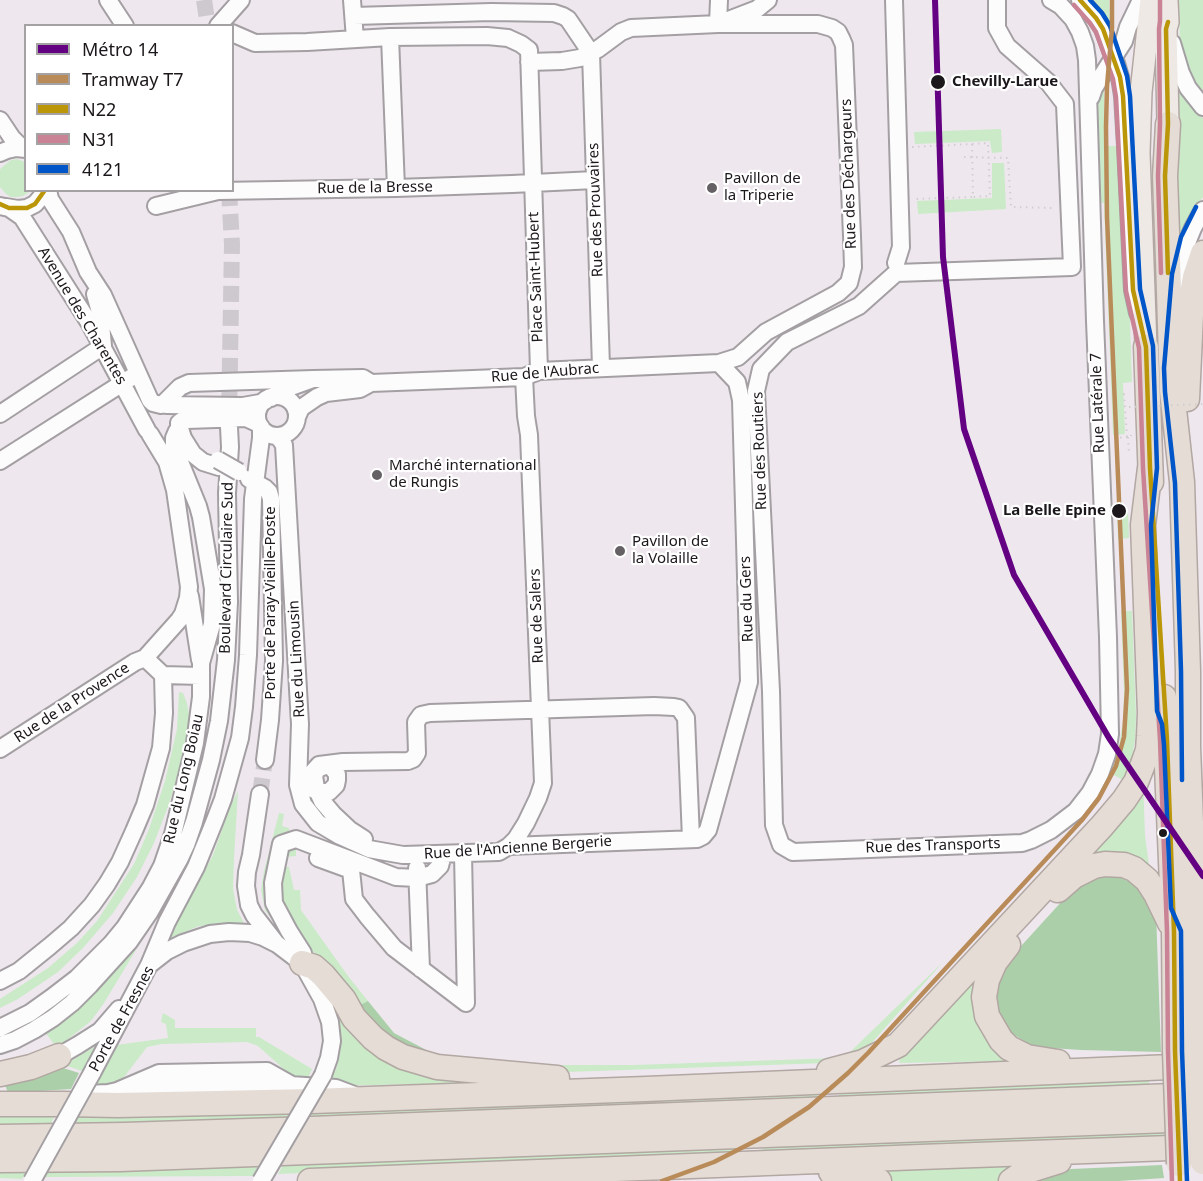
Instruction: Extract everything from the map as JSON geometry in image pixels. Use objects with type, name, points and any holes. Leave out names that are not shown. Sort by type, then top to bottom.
[{"type":"highway","points":[[1168,124],[1165,176],[1172,391],[1182,482],[1193,885],[1200,908],[1203,1162]]},
{"type":"highway","points":[[1182,482],[1192,294],[1203,253]]},
{"type":"highway","points":[[1146,347],[1150,468],[1167,740],[1179,1172]]},
{"type":"highway","points":[[802,1082],[831,1070],[863,1062],[898,1045],[1102,826],[1136,782],[1148,750],[1150,713],[1143,525],[1150,468]]},
{"type":"highway","points":[[1188,671],[1203,773]]},
{"type":"highway","points":[[1069,1071],[1057,1062],[1020,1054],[1009,1048],[995,1032],[987,1016],[984,1003],[987,980],[995,962],[1025,925],[1063,885],[1074,876],[1094,866],[1105,864],[1124,865],[1134,869],[1151,884],[1174,932]]},
{"type":"highway","points":[[302,963],[314,967],[323,975],[344,1000],[354,1018],[373,1038],[386,1048],[403,1056],[437,1067],[523,1076],[587,1079],[630,1078],[639,1082],[646,1089]]},
{"type":"highway","points":[[0,1074],[31,1067],[58,1056]]},
{"type":"highway","points":[[0,1104],[118,1105],[313,1101],[646,1089],[1069,1071],[1201,1058]]},
{"type":"highway","points":[[0,1137],[299,1130],[1203,1095]]},
{"type":"highway","points":[[0,1160],[120,1159],[1203,1119]]},
{"type":"highway","points":[[310,1181],[1203,1147]]},
{"type":"highway","points":[[1011,1181],[1024,1172],[1063,1159],[1074,1152]]},
{"type":"highway","points":[[775,1162],[783,1170],[789,1172],[849,1173],[879,1181]]},
{"type":"highway","points":[[561,1181],[575,1179],[584,1170]]},
{"type":"main road","points":[[1146,347],[1139,153],[1141,92],[1151,0]]},
{"type":"main road","points":[[1167,0],[1170,32]]},
{"type":"main road","points":[[1168,124],[1166,29],[1170,32]]},
{"type":"street","points":[[108,0],[124,24]]},
{"type":"street","points":[[225,24],[241,0]]},
{"type":"street","points":[[718,24],[719,0]]},
{"type":"street","points":[[234,32],[255,43],[390,37],[487,36],[508,38],[521,44],[529,50],[529,62],[570,60],[591,53],[621,32],[631,28],[718,24],[757,9],[768,0]]},
{"type":"street","points":[[894,0],[901,248],[897,263]]},
{"type":"street","name":"Rue des Routiers","points":[[782,845],[774,825],[771,691],[756,391],[761,369],[787,342],[859,306],[896,273],[1072,267],[1065,104],[1048,82],[1007,46],[997,28],[997,0]]},
{"type":"street","name":"Rue Latérale 7","points":[[1051,0],[1061,6],[1073,19],[1085,46],[1087,60],[1110,734],[1107,754],[1100,774],[1076,811]]},
{"type":"street","points":[[1080,0],[1092,12],[1103,29],[1120,77],[1123,96],[1133,290],[1146,347]]},
{"type":"street","points":[[1088,111],[1091,94],[1124,40],[1141,0]]},
{"type":"street","points":[[355,39],[353,8],[554,13],[568,19],[591,53]]},
{"type":"street","name":"Rue des Déchargeurs","points":[[718,24],[818,24],[832,28],[841,38],[844,45],[853,267],[849,283],[838,293],[765,332],[738,357],[719,363]]},
{"type":"street","points":[[1170,32],[1181,73],[1188,88],[1203,106]]},
{"type":"street","points":[[390,37],[396,188]]},
{"type":"street","name":"Rue des Prouvaires","points":[[591,53],[601,367]]},
{"type":"street","name":"Place Saint-Hubert","points":[[529,62],[533,183],[532,374]]},
{"type":"street","points":[[0,120],[12,138],[24,148]]},
{"type":"street","points":[[0,153],[16,148],[24,149]]},
{"type":"street","name":"Rue de la Bresse","points":[[234,191],[396,188],[595,180]]},
{"type":"street","points":[[3,206],[27,208],[35,204],[45,192]]},
{"type":"street","name":"Avenue des Charentes","points":[[47,192],[71,232],[88,272],[103,295],[150,400],[163,405]]},
{"type":"street","name":"Rue de la Bresse","points":[[156,206],[214,192]]},
{"type":"street","name":"Avenue des Charentes","points":[[3,206],[22,217],[103,346],[148,432]]},
{"type":"street","points":[[1172,368],[1179,274],[1188,240],[1203,210]]},
{"type":"street","points":[[0,414],[103,346],[100,312],[88,272]]},
{"type":"street","name":"Rue de l'Aubrac","points":[[297,417],[304,405],[316,397],[326,393],[360,389],[371,383],[532,374],[601,367],[719,363]]},
{"type":"street","name":"Rue du Gers","points":[[697,838],[708,830],[749,682],[741,400],[737,381],[719,363]]},
{"type":"street","points":[[0,461],[138,374]]},
{"type":"street","name":"Rue de Salers","points":[[509,846],[526,823],[543,783],[530,435],[526,416],[532,374]]},
{"type":"street","name":"Rue de l'Aubrac","points":[[163,405],[243,406],[260,403],[313,379],[363,378],[371,383]]},
{"type":"street","points":[[163,675],[201,669],[175,490],[167,462],[148,432],[145,419],[147,414],[150,409],[163,405],[180,387],[189,382],[313,379]]},
{"type":"street","points":[[148,432],[159,439],[164,439],[174,435],[183,420],[246,418],[260,425],[270,435],[283,435],[293,428],[297,417],[290,400],[277,396],[268,399],[259,410],[257,415],[260,425],[261,438],[245,477]]},
{"type":"street","points":[[163,405],[174,410],[179,418],[178,426],[193,454],[203,462],[222,458]]},
{"type":"street","points":[[149,965],[215,820],[240,738],[244,707],[253,499],[245,477],[222,458],[200,446],[195,431],[199,423],[208,419]]},
{"type":"street","name":"Rue du Long Boiau","points":[[0,1028],[30,1013],[77,978],[111,944],[138,909],[168,849],[195,743],[201,697],[201,669],[212,624],[213,589],[200,512],[174,447],[178,426]]},
{"type":"street","name":"Boulevard Circulaire Sud","points":[[168,880],[180,858],[194,822],[219,721],[226,660],[229,566],[227,493],[222,458],[229,427]]},
{"type":"street","name":"Rue du Limousin","points":[[276,436],[283,442],[285,457],[300,724],[298,785],[303,804],[318,823],[340,836],[377,851]]},
{"type":"street","points":[[222,458],[235,492],[237,601],[233,737],[228,781]]},
{"type":"street","name":"Porte de Paray-Vieille-Poste","points":[[245,477],[265,488],[271,500],[274,661],[265,760]]},
{"type":"street","points":[[0,981],[19,971],[70,928],[92,904],[120,862],[145,805],[161,748],[164,713],[163,675],[145,658],[179,620],[186,606],[189,586]]},
{"type":"street","name":"Rue de la Provence","points":[[0,749],[135,662],[145,658]]},
{"type":"street","points":[[377,851],[350,830],[322,801],[319,795],[316,788],[314,776],[317,769],[325,766],[333,769],[337,774],[337,780],[336,785],[329,792],[322,792],[314,789],[310,781],[311,774],[319,765],[413,759],[417,753],[417,719],[430,712],[654,706],[679,708],[686,718],[697,838]]},
{"type":"street","points":[[1150,713],[1155,725],[1157,745],[1164,910]]},
{"type":"street","points":[[0,1045],[34,1030],[72,1003],[129,942],[149,913],[168,880],[175,862],[192,781],[195,743]]},
{"type":"street","points":[[260,794],[246,886],[249,905],[254,915],[277,944]]},
{"type":"street","name":"Rue des Transports","points":[[782,845],[793,852],[1022,843],[1050,830],[1076,811]]},
{"type":"street","name":"Rue de l'Ancienne Bergerie","points":[[377,851],[403,855],[463,854],[499,852],[509,846],[697,838]]},
{"type":"street","points":[[302,963],[303,953],[274,903],[273,883],[281,844],[296,839],[396,877],[417,878],[432,874],[440,866],[443,854]]},
{"type":"street","points":[[318,858],[351,870],[354,899],[394,948],[466,1004],[463,854]]},
{"type":"street","points":[[416,855],[421,969]]},
{"type":"street","name":"Porte de Fresnes","points":[[32,1181],[149,965],[167,951],[196,938],[229,932],[250,933],[277,944],[302,963],[327,1009],[330,1022],[332,1041],[323,1075],[261,1181]]},
{"type":"street","points":[[58,1056],[100,1030],[136,990]]},
{"type":"street","points":[[63,1104],[85,1095],[108,1093],[125,1088],[159,1073],[213,1071],[267,1071],[290,1085],[336,1088],[362,1098]]},
{"type":"path","points":[[972,144],[973,197]]},
{"type":"path","points":[[912,147],[988,144],[989,157],[990,196],[914,199]]},
{"type":"path","points":[[964,157],[1008,158],[1011,207],[1057,208]]},
{"type":"path","points":[[1128,455],[1124,394],[1129,394],[1129,401]]},
{"type":"path","points":[[1130,407],[1203,404]]},
{"type":"green space","points":[[1085,0],[1109,0],[1110,23],[1104,23]]},
{"type":"green space","points":[[1179,0],[1203,0],[1203,100],[1188,78],[1180,51]]},
{"type":"green space","points":[[1172,70],[1198,114],[1203,118],[1203,197],[1183,234],[1179,233]]},
{"type":"green space","points":[[1101,89],[1104,89],[1104,146],[1116,146],[1116,104],[1130,321],[1132,382],[1123,383],[1125,434],[1113,435],[1104,203],[1096,202],[1094,110]]},
{"type":"green space","points":[[1001,129],[1002,152],[992,153],[990,141],[915,144],[914,132]]},
{"type":"green space","points":[[11,160],[24,162],[24,192],[29,192],[23,196],[11,197],[0,187],[0,170]]},
{"type":"green space","points":[[992,163],[1004,163],[1006,209],[918,214],[917,201],[992,198]]},
{"type":"green space","points":[[1117,512],[1128,512],[1129,538],[1118,539]]},
{"type":"green space","points":[[1121,611],[1132,611],[1136,716],[1132,756],[1123,780],[1110,773],[1119,746],[1123,721]]},
{"type":"green space","points":[[179,692],[183,693],[187,703],[190,720],[182,762],[154,843],[137,877],[113,913],[83,948],[58,972],[18,999],[0,1008],[0,999],[48,968],[77,943],[97,921],[134,864],[149,829],[165,781],[177,729]]},
{"type":"green space","points":[[1143,779],[1145,836],[1150,872],[1119,854],[1095,853],[1075,860]]},
{"type":"green space","points":[[238,791],[233,889],[237,910],[245,925],[225,923],[199,926],[168,939],[213,855]]},
{"type":"green space","points":[[279,813],[284,814],[282,826],[289,828],[289,833],[281,838],[277,923],[265,910],[261,890]]},
{"type":"green space","points":[[296,845],[296,856],[285,857],[285,867],[289,867],[294,890],[300,890],[301,910],[368,1001],[358,1006],[287,920],[278,898],[284,850]]},
{"type":"green space","points":[[1114,875],[1142,887],[1156,912],[1161,1052],[1034,1047],[1001,1027],[993,996],[1001,968],[1063,900],[1086,881]]},
{"type":"green space","points":[[151,925],[91,1021],[57,1048],[45,1032],[55,1027],[89,998]]},
{"type":"green space","points":[[985,960],[974,987],[974,1012],[981,1033],[1010,1061],[899,1063],[902,1047]]},
{"type":"green space","points":[[943,962],[855,1062],[567,1072],[429,1057],[432,1053],[484,1061],[555,1065],[634,1065],[838,1058],[848,1054]]},
{"type":"green space","points":[[327,992],[381,1051],[512,1082],[326,1086],[336,1069],[338,1058],[338,1042]]},
{"type":"green space","points":[[368,1001],[394,1033],[432,1053],[429,1057],[401,1046],[377,1028],[358,1006]]},
{"type":"green space","points":[[163,1013],[175,1020],[175,1028],[256,1028],[256,1037],[312,1069],[305,1085],[297,1081],[258,1046],[247,1042],[162,1044],[147,1047],[121,1081],[110,1086],[94,1088],[116,1045],[168,1038],[166,1024],[161,1022]]},
{"type":"green space","points":[[99,1044],[85,1072],[64,1065]]},
{"type":"green space","points":[[60,1067],[79,1073],[71,1089],[8,1093],[4,1082]]},
{"type":"green space","points":[[1149,1075],[1149,1084],[838,1096],[848,1087]]},
{"type":"green space","points":[[824,1091],[812,1100],[309,1117],[314,1110]]},
{"type":"green space","points":[[291,1110],[286,1119],[73,1125],[78,1114]]},
{"type":"green space","points":[[56,1114],[50,1125],[0,1124],[0,1115]]},
{"type":"green space","points":[[1164,1131],[1164,1140],[752,1155],[773,1143]]},
{"type":"green space","points":[[738,1148],[718,1157],[278,1174],[283,1165]]},
{"type":"green space","points":[[259,1165],[253,1176],[45,1177],[49,1170]]},
{"type":"green space","points":[[1015,1165],[1000,1181],[893,1181],[882,1175],[884,1170]]},
{"type":"green space","points":[[1162,1165],[1164,1178],[1119,1181],[1032,1181],[1041,1176],[1071,1169]]},
{"type":"green space","points":[[0,1169],[27,1170],[22,1179],[0,1178]]},
{"type":"tunnel","points":[[204,0],[208,24]]},
{"type":"tunnel","points":[[229,192],[232,244],[229,420]]},
{"type":"tunnel","points":[[260,794],[265,760]]},
{"type":"metro line","name":"14","points":[[935,0],[943,257],[964,429],[1014,575],[1109,738],[1203,876]]},
{"type":"tram line","name":"T7","points":[[662,1181],[714,1162],[763,1137],[809,1107],[848,1073],[1082,820],[1099,798],[1116,766],[1124,737],[1127,689],[1107,217],[1106,127],[1112,0]]},
{"type":"transit line","name":"N22","points":[[1080,0],[1103,29],[1120,77],[1123,96],[1133,290],[1146,347],[1150,468],[1167,740],[1180,1181]]},
{"type":"transit line","name":"4121","points":[[1090,0],[1110,26],[1127,76],[1140,289],[1153,346],[1157,468],[1151,525],[1157,711],[1162,724],[1164,745],[1171,908],[1181,931],[1182,1051],[1187,1181]]},
{"type":"transit line","name":"N31","points":[[1160,0],[1158,176],[1161,273]]},
{"type":"transit line","name":"N31","points":[[1074,5],[1096,32],[1113,79],[1116,97],[1126,291],[1139,348],[1143,468],[1160,740],[1172,1181]]},
{"type":"transit line","name":"N22","points":[[1168,22],[1166,29],[1168,124],[1165,176],[1168,273]]},
{"type":"transit line","name":"N22","points":[[0,204],[9,208],[27,208],[35,204],[44,192]]},
{"type":"transit line","name":"4121","points":[[1182,780],[1175,483],[1164,368],[1172,274],[1181,237],[1196,207]]},
{"type":"place","name":"Chevilly-Larue","points":[[938,82]]},
{"type":"place","name":"Pavillon de la Triperie","points":[[712,188]]},
{"type":"place","name":"Marché international de Rungis","points":[[377,475]]},
{"type":"place","name":"La Belle Epine","points":[[1119,511]]},
{"type":"place","name":"Pavillon de la Volaille","points":[[620,551]]}]
